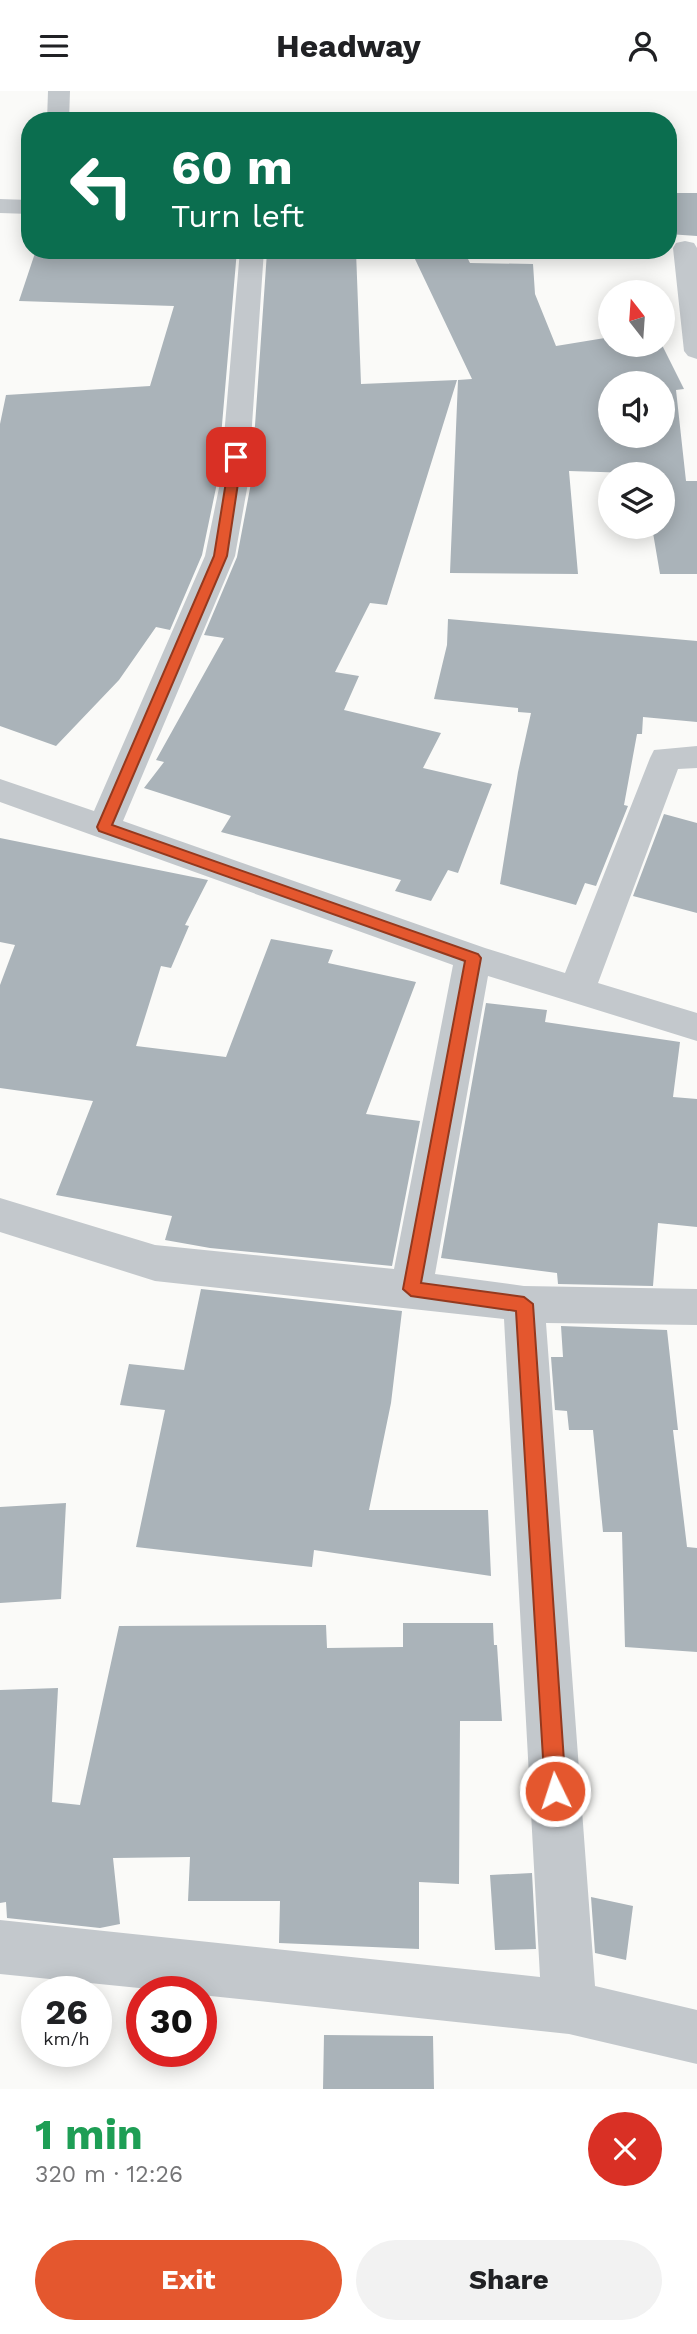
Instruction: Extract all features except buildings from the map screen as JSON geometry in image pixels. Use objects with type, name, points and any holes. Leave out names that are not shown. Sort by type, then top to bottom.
[{"type":"street","points":[[58,112],[59,91]]},
{"type":"street","points":[[0,206],[21,207]]},
{"type":"street","points":[[684,248],[697,351]]},
{"type":"street","points":[[104,827],[220,556],[234,483],[251,259]]},
{"type":"street","points":[[577,990],[666,758],[697,757]]},
{"type":"street","points":[[0,790],[473,958],[697,1027]]},
{"type":"street","points":[[411,1289],[473,958]]},
{"type":"street","points":[[0,1215],[155,1263],[411,1289],[524,1304],[697,1307]]},
{"type":"street","points":[[524,1304],[569,2007]]},
{"type":"street","points":[[0,1947],[569,2007],[697,2037]]},
{"type":"route","points":[[236,457],[234,483],[220,556],[104,827],[473,958],[411,1289],[524,1304],[555,1791]]}]
